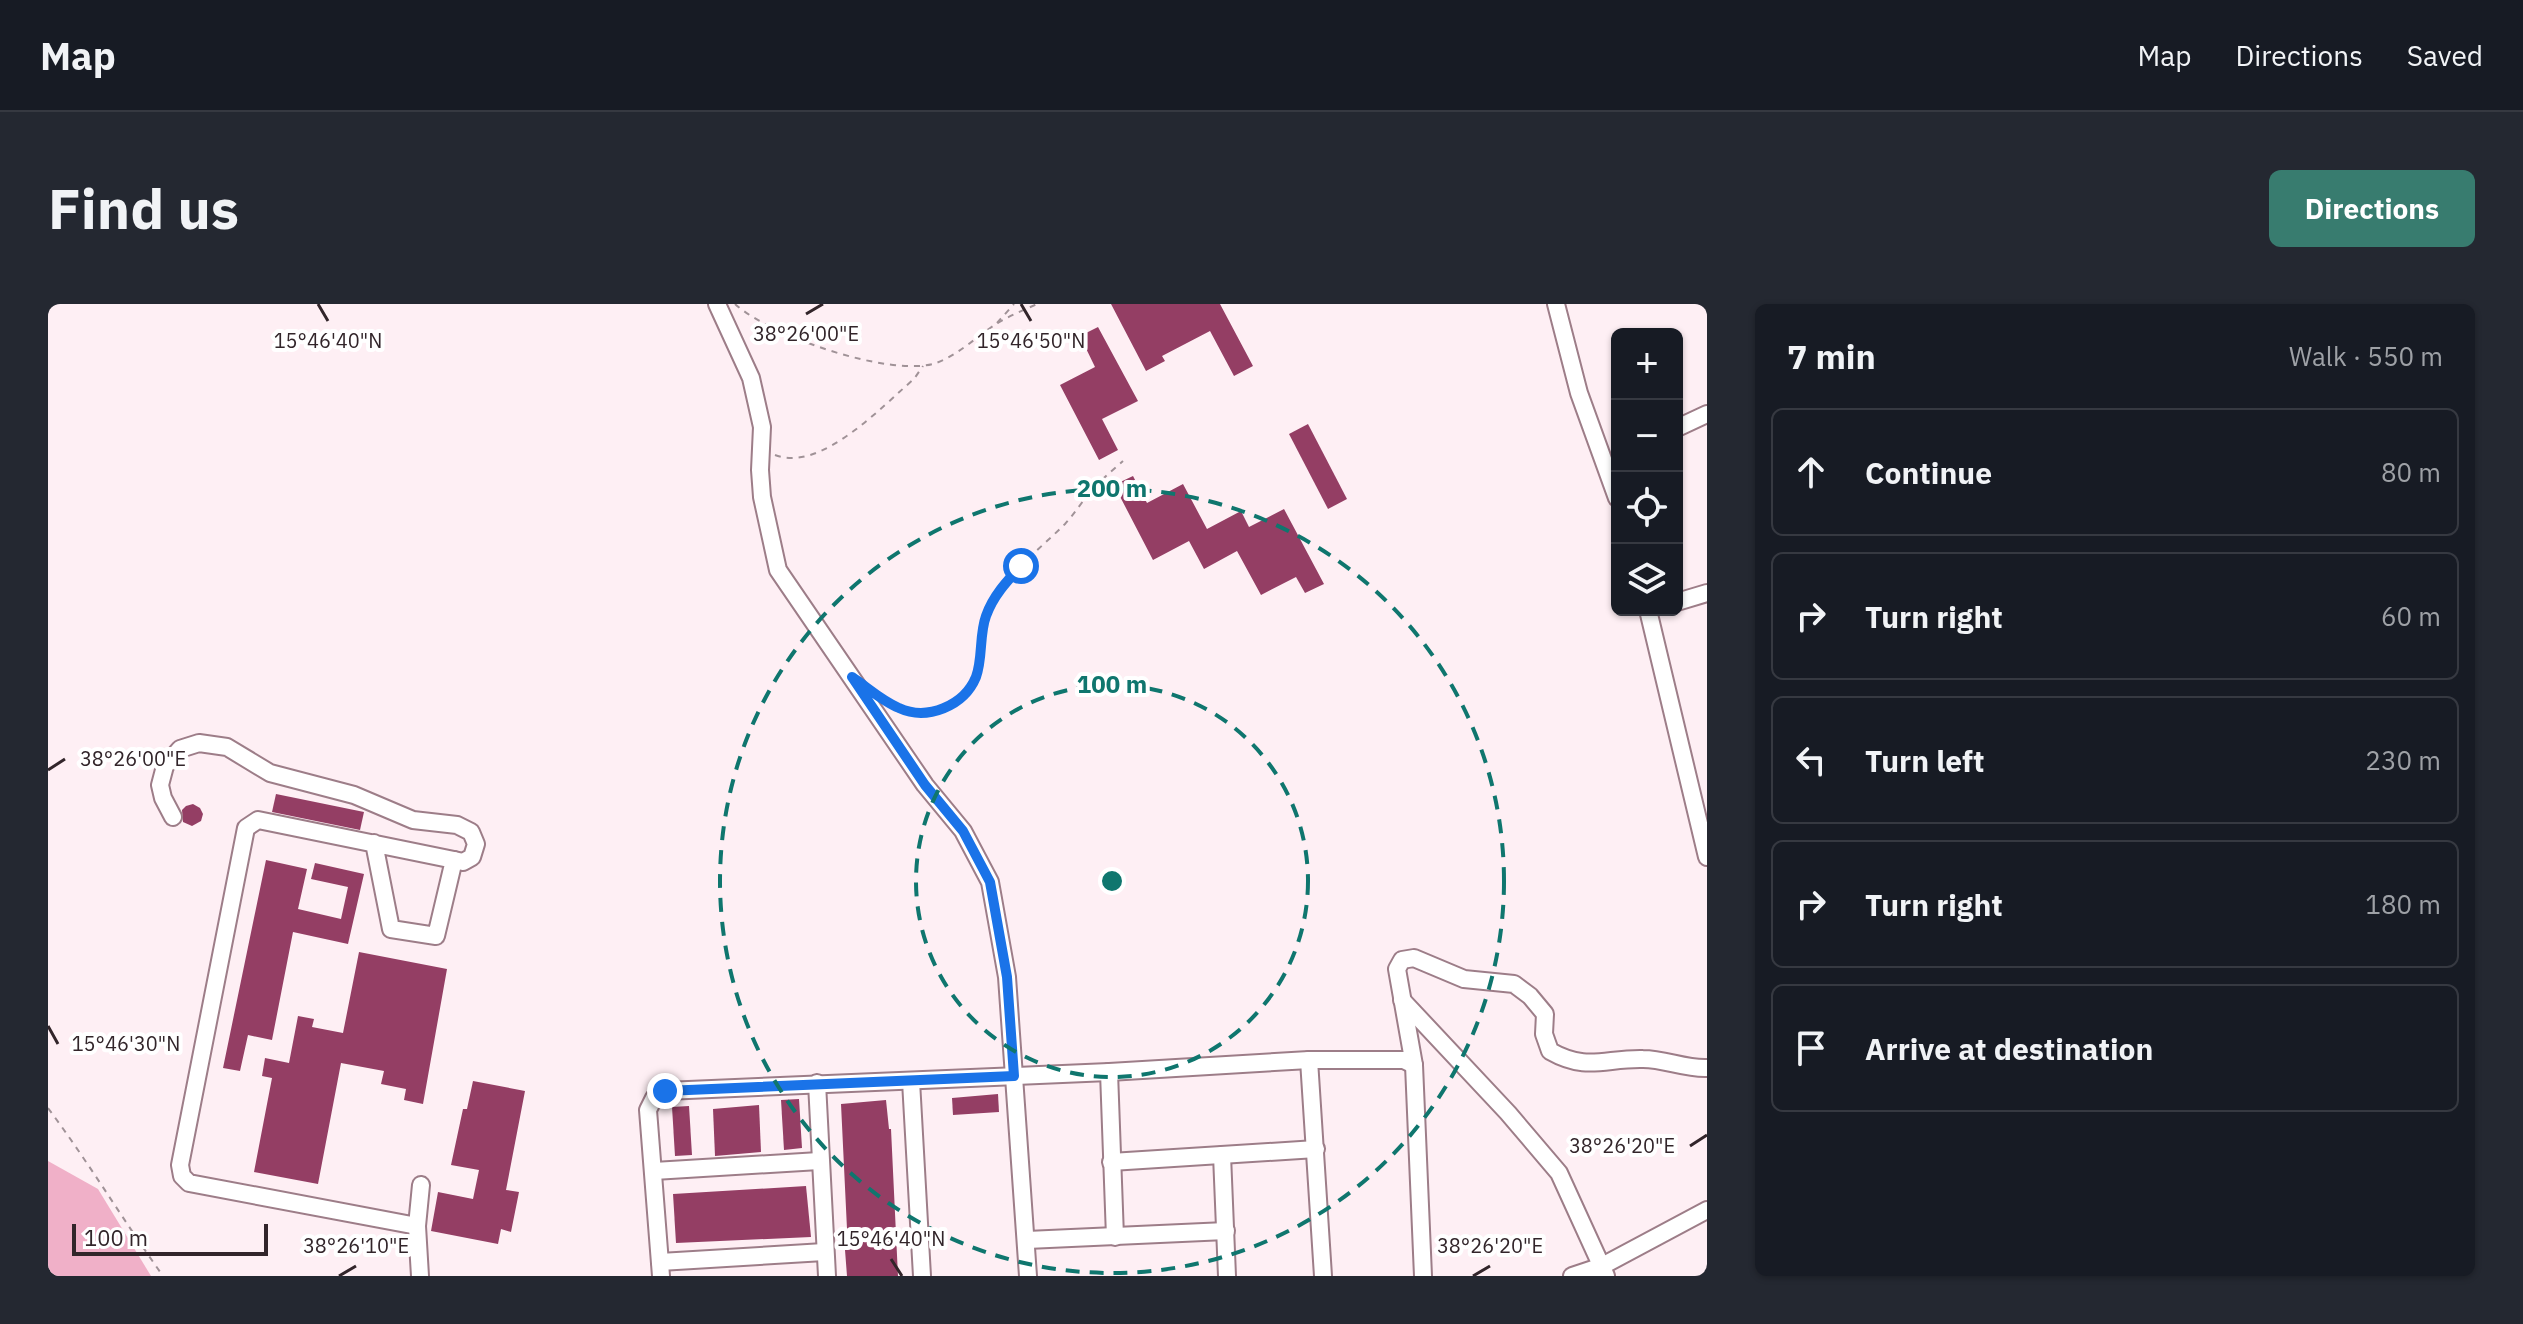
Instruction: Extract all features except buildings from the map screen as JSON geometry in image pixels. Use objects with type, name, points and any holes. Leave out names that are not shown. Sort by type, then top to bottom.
[{"type":"street","points":[[717,304],[751,378],[762,427],[762,497],[778,570],[925,785],[963,831],[990,882],[1007,977],[1028,1276]]},
{"type":"street","points":[[1556,304],[1579,393],[1611,472]]},
{"type":"street","points":[[1683,425],[1707,414]]},
{"type":"street","points":[[1683,600],[1707,593]]},
{"type":"street","points":[[1650,616],[1705,838],[1707,857]]},
{"type":"street","points":[[173,817],[160,785],[165,766],[180,749],[199,743],[227,747],[270,773],[354,795],[413,820],[457,825],[471,832],[476,844],[472,857],[463,862],[258,820],[246,828],[180,1165],[182,1176],[189,1183],[417,1226]]},
{"type":"street","points":[[374,843],[391,929],[436,936],[454,860]]},
{"type":"street","points":[[1423,1276],[1414,1065],[1397,969],[1402,960],[1414,958],[1464,979],[1514,984],[1530,996],[1545,1014],[1544,1034],[1550,1051],[1568,1061],[1597,1064],[1645,1059],[1707,1068]]},
{"type":"street","points":[[1402,1000],[1508,1113],[1559,1173],[1604,1271]]},
{"type":"street","points":[[824,1252],[660,1269],[648,1110],[654,1098],[665,1091],[1309,1060],[1404,1060],[1414,1065]]},
{"type":"street","points":[[1309,1060],[1323,1276]]},
{"type":"street","points":[[1109,1072],[1115,1237]]},
{"type":"street","points":[[911,1081],[922,1276]]},
{"type":"street","points":[[817,1083],[827,1276]]},
{"type":"street","points":[[1111,1162],[1316,1149]]},
{"type":"street","points":[[1222,1155],[1227,1276]]},
{"type":"street","points":[[654,1171],[819,1161]]},
{"type":"street","points":[[420,1276],[417,1226],[421,1185]]},
{"type":"street","points":[[1572,1276],[1604,1271],[1707,1210]]},
{"type":"street","points":[[1027,1240],[1226,1231]]},
{"type":"path","points":[[735,304],[747,315],[778,331],[844,356],[909,368],[936,363],[996,324],[1037,304]]},
{"type":"path","points":[[996,324],[1014,304]]},
{"type":"path","points":[[762,427],[774,454],[785,459],[818,453],[838,443],[871,416],[914,379],[923,365]]},
{"type":"path","points":[[888,701],[900,709],[927,713],[951,706],[966,692],[976,676],[985,618],[998,594],[1021,566],[1067,522],[1095,486],[1123,461]]},
{"type":"path","points":[[48,1108],[102,1182],[121,1217],[163,1276]]},
{"type":"shaded area","points":[[48,1161],[98,1189],[151,1276],[48,1276]]},
{"type":"route","points":[[665,1091],[1014,1076],[1007,977],[990,882],[963,831],[925,785],[852,677],[900,709],[927,713],[951,706],[966,692],[976,676],[981,635],[992,603],[1021,566]]}]
